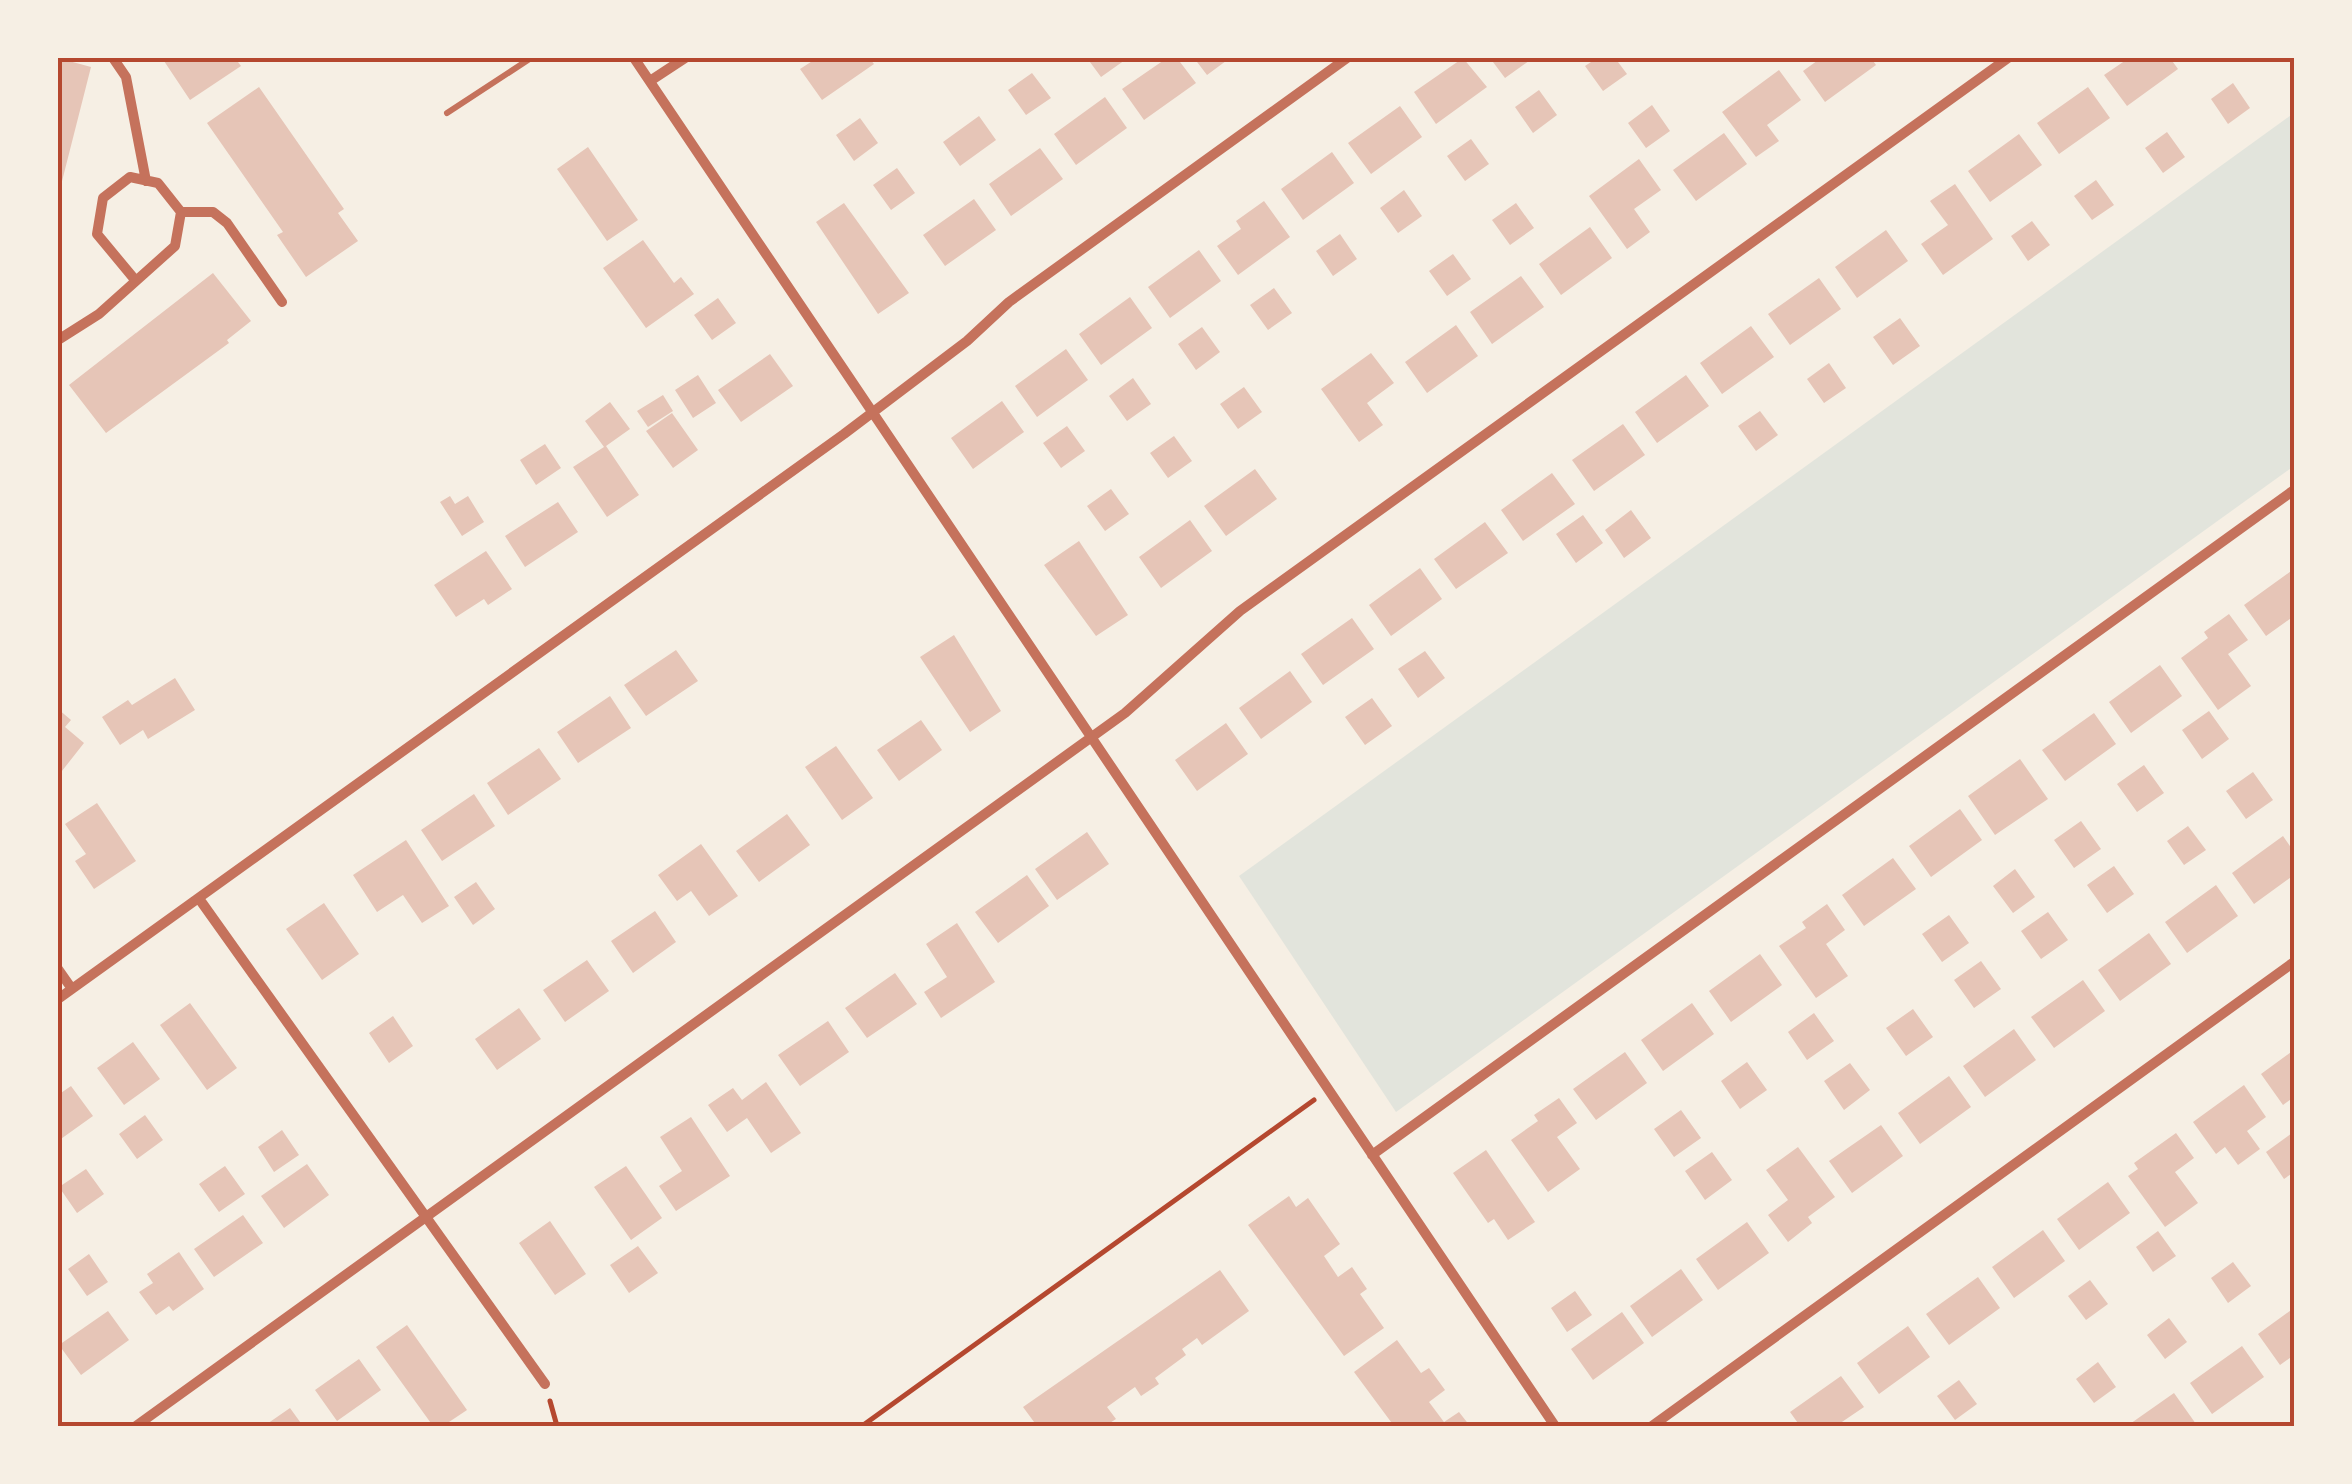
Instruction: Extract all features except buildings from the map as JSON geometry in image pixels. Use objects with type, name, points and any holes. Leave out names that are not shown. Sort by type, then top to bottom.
[{"type":"street","points":[[113,58],[126,77],[146,181]]},
{"type":"street","points":[[634,58],[1555,1426]]},
{"type":"street","points":[[650,82],[685,58]]},
{"type":"street","points":[[58,1000],[873,412],[968,341],[1009,302],[1347,58]]},
{"type":"street","points":[[136,1426],[1125,714],[1240,611],[2008,58]]},
{"type":"street","points":[[58,340],[99,314],[136,281],[175,246],[181,212],[158,184],[130,177],[103,198],[97,234],[136,281]]},
{"type":"street","points":[[181,212],[213,212],[228,223],[282,302]]},
{"type":"street","points":[[1372,1155],[2294,490]]},
{"type":"street","points":[[200,900],[545,1384]]},
{"type":"street","points":[[1652,1426],[2294,962]]},
{"type":"street","points":[[58,969],[72,989]]},
{"type":"lane","points":[[447,113],[532,58]]},
{"type":"path","points":[[862,1426],[1328,1089]]},
{"type":"path","points":[[545,1384],[557,1426]]},
{"type":"shaded area","points":[[2294,113],[2294,466],[1396,1112],[1239,876]]}]
